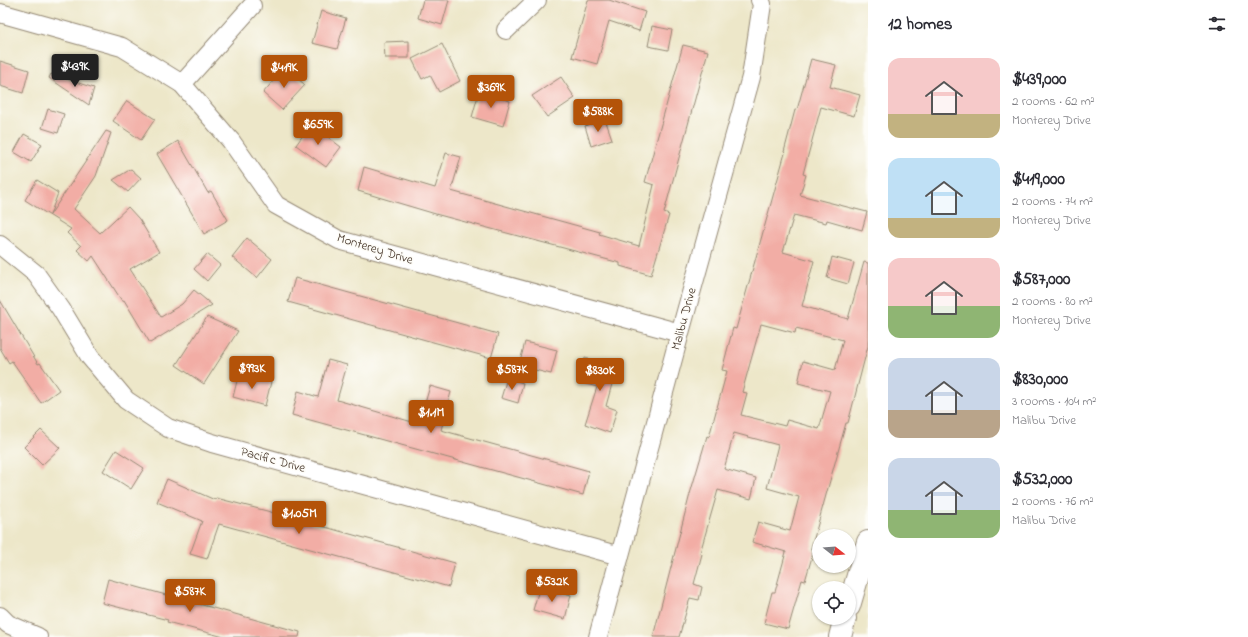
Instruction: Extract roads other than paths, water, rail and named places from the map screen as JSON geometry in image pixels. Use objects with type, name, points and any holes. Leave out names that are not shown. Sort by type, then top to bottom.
[{"type":"street","points":[[506,30],[537,0]]},
{"type":"street","name":"Malibu Drive","points":[[598,637],[751,77],[762,4],[760,0]]},
{"type":"street","points":[[182,84],[252,6]]},
{"type":"street","name":"Monterey Drive","points":[[0,13],[122,47],[182,84],[231,141],[276,205],[339,240],[680,333]]},
{"type":"street","name":"Pacific Drive","points":[[0,246],[36,274],[61,309],[90,357],[126,400],[168,428],[220,446],[620,556]]},
{"type":"street","points":[[856,582],[868,542]]},
{"type":"street","points":[[0,616],[8,624],[38,637]]},
{"type":"street","points":[[840,637],[843,625]]}]
